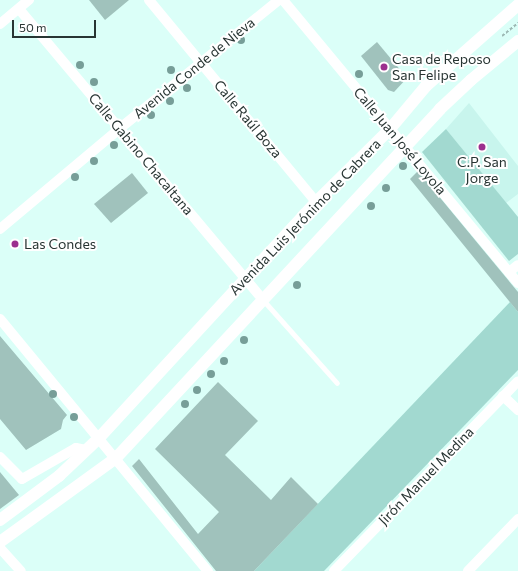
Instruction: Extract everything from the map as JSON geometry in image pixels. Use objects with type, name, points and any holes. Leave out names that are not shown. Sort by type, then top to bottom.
[{"type":"street","points":[[0,24],[29,0]]},
{"type":"street","name":"Calle Raúl Boza","points":[[149,0],[316,202]]},
{"type":"street","name":"Avenida Conde de Nieva","points":[[0,229],[119,128],[279,0]]},
{"type":"street","name":"Calle Juan José Loyola","points":[[283,0],[518,283]]},
{"type":"street","name":"Avenida Luis Jerónimo de Cabrera","points":[[0,520],[59,476],[99,438],[316,202],[390,129],[426,86],[518,5]]},
{"type":"street","name":"Calle Gabino Chacaltana","points":[[19,8],[262,300]]},
{"type":"street","name":"Avenida Luis Jerónimo de Cabrera","points":[[0,542],[116,458],[405,147],[460,90],[518,41]]},
{"type":"street","points":[[509,272],[518,265]]},
{"type":"street","points":[[0,319],[208,571]]},
{"type":"street","name":"Jirón Manuel Medina","points":[[334,571],[518,381]]},
{"type":"street","points":[[503,396],[518,410]]},
{"type":"street","points":[[0,457],[22,479],[76,448],[86,450]]},
{"type":"street","points":[[468,571],[518,519]]},
{"type":"street","points":[[0,548],[21,571]]},
{"type":"lane","points":[[262,300],[337,383]]},
{"type":"shaded area","name":"C.P. San Jorge","points":[[469,103],[518,166],[518,194],[506,203],[446,129]]},
{"type":"shaded area","points":[[446,129],[518,217],[518,254],[509,261],[422,152]]},
{"type":"shaded area","points":[[510,302],[518,312],[518,370],[324,571],[254,571]]},
{"type":"building","points":[[89,0],[129,0],[105,20]]},
{"type":"building","name":"Casa de Reposo San Felipe","points":[[377,42],[407,78],[394,92],[388,90],[361,56]]},
{"type":"building","points":[[418,171],[518,292],[518,312],[410,179]]},
{"type":"building","points":[[132,173],[148,193],[111,223],[94,204]]},
{"type":"building","points":[[0,336],[67,415],[63,420],[61,429],[26,450],[0,419]]},
{"type":"building","points":[[218,382],[258,421],[225,455],[271,500],[291,477],[318,504],[254,571],[216,571],[132,466],[139,459],[198,534],[219,512],[155,449]]},
{"type":"building","points":[[0,472],[19,495],[0,509]]},
{"type":"place","name":"Casa de Reposo San Felipe","points":[[384,67]]},
{"type":"place","name":"C.P. San Jorge","points":[[482,147]]},
{"type":"place","name":"Las Condes","points":[[15,244]]}]
